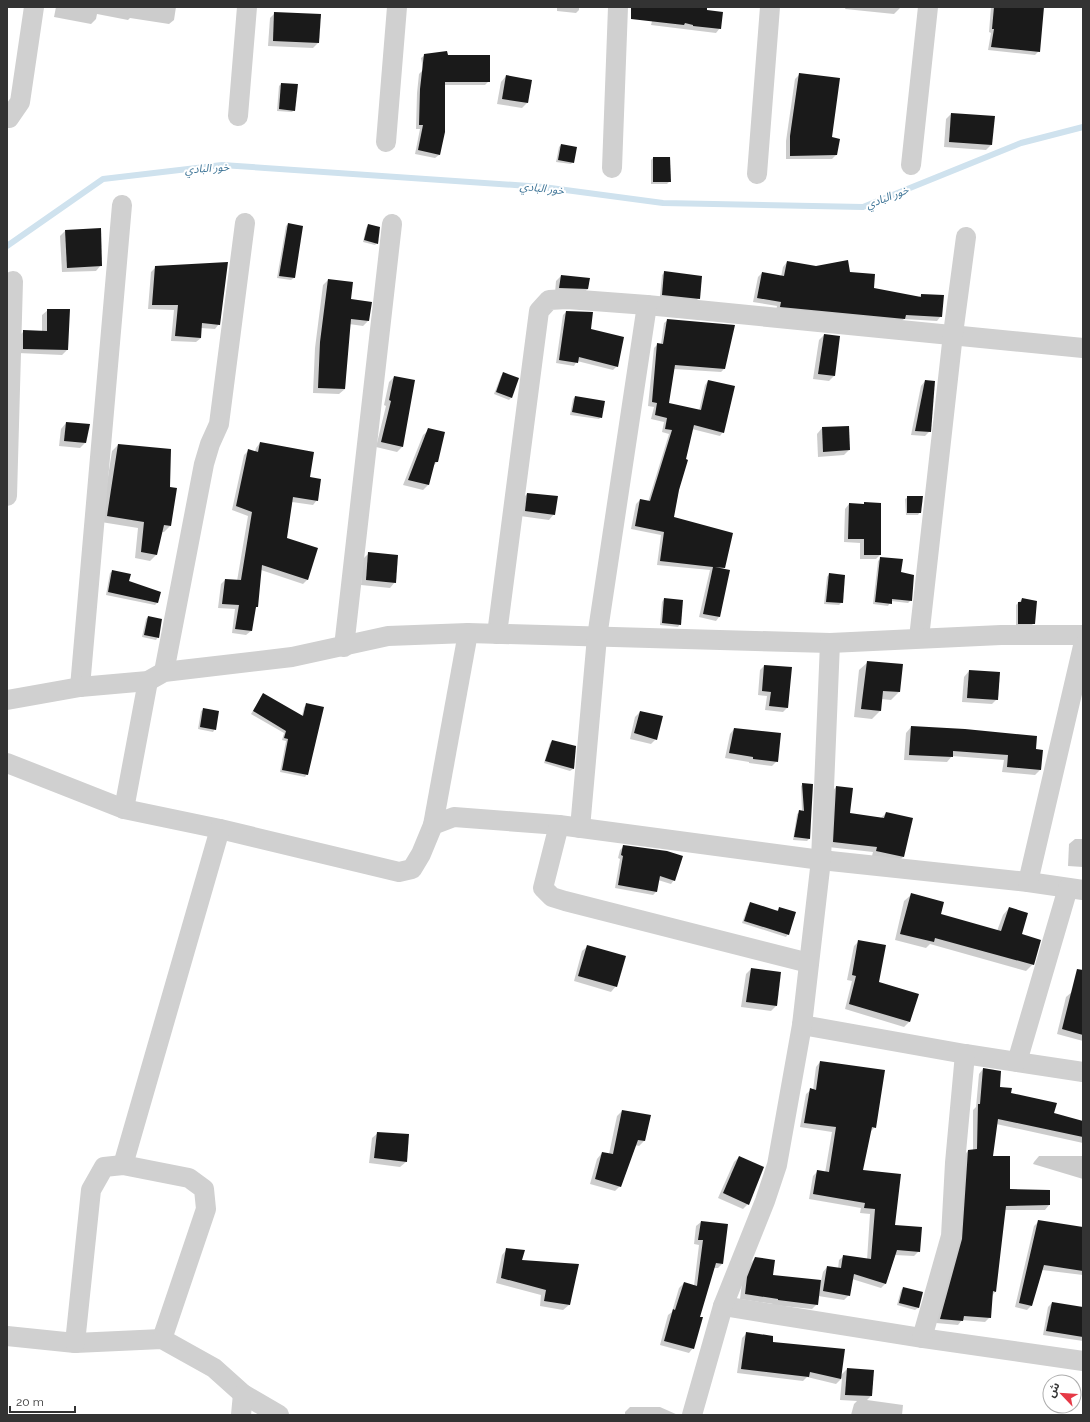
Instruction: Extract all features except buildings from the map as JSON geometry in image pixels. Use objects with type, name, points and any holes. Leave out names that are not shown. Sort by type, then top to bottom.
[{"type":"street","points":[[7,118],[20,102],[34,7]]},
{"type":"street","points":[[238,116],[246,7]]},
{"type":"street","points":[[386,142],[397,7]]},
{"type":"street","points":[[612,168],[618,7]]},
{"type":"street","points":[[758,174],[770,7]]},
{"type":"street","points":[[911,165],[928,7]]},
{"type":"street","points":[[80,687],[122,205]]},
{"type":"street","points":[[124,809],[204,464],[210,444],[219,424],[245,223]]},
{"type":"street","points":[[344,647],[392,224]]},
{"type":"street","points":[[919,638],[953,334],[966,237]]},
{"type":"street","points":[[7,496],[13,281]]},
{"type":"street","points":[[497,634],[539,311],[549,300],[561,299],[647,305],[1083,348]]},
{"type":"street","points":[[580,828],[597,637],[647,305]]},
{"type":"street","points":[[7,700],[80,687],[292,658],[388,636],[468,633],[830,643],[1001,635],[1083,635]]},
{"type":"street","points":[[7,763],[124,809],[220,829],[399,872],[412,869],[421,854],[433,825],[468,633]]},
{"type":"street","points":[[692,1415],[723,1306],[765,1200],[777,1165],[802,1025],[822,860],[830,643]]},
{"type":"street","points":[[1028,882],[1083,646]]},
{"type":"street","points":[[433,825],[454,817],[559,825],[822,860],[1028,882],[1075,889],[1017,1062]]},
{"type":"street","points":[[559,825],[543,888],[552,897],[809,963]]},
{"type":"street","points":[[123,1165],[220,829]]},
{"type":"street","points":[[802,1025],[965,1054],[1083,1072]]},
{"type":"street","points":[[922,1338],[951,1236],[955,1163],[965,1054]]},
{"type":"street","points":[[76,1343],[91,1190],[104,1167],[123,1165],[189,1178],[204,1189],[206,1209],[162,1339]]},
{"type":"street","points":[[723,1306],[1083,1362]]},
{"type":"street","points":[[7,1336],[76,1343],[162,1339],[214,1368],[243,1394],[279,1415]]},
{"type":"street","points":[[241,1415],[243,1394]]},
{"type":"waterway","name":"خور البادي","points":[[7,246],[103,179],[222,165],[543,187],[663,203],[863,207],[1021,143],[1083,127]]}]
